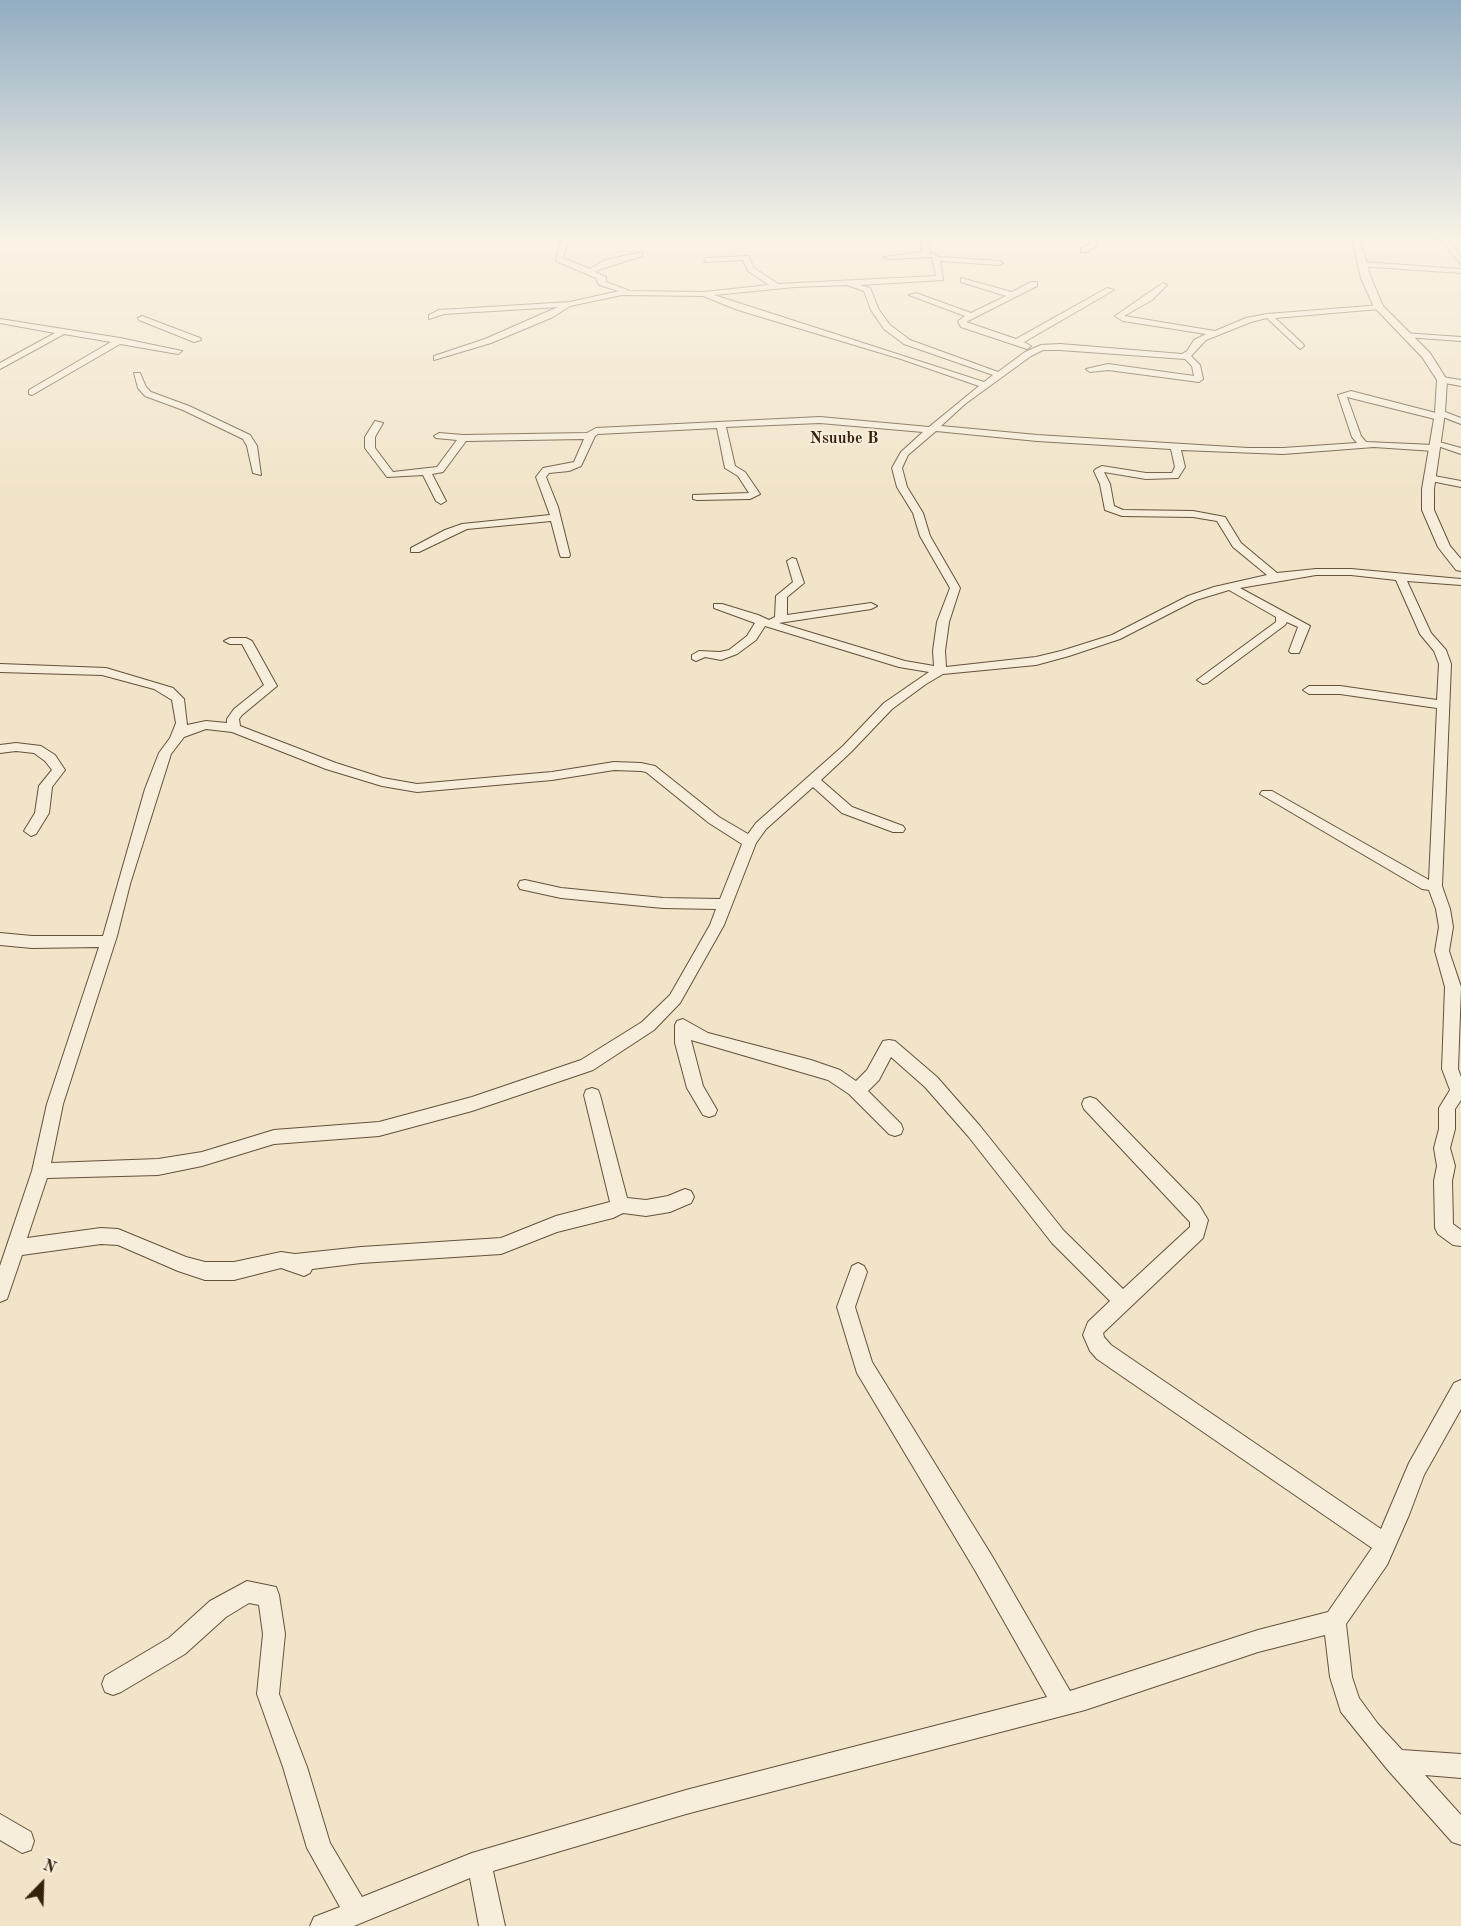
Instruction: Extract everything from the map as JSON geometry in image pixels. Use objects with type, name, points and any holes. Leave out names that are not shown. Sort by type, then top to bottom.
[{"type":"street","points":[[15,325],[178,351]]},
{"type":"street","points":[[159,325],[197,340]]},
{"type":"street","points":[[437,358],[526,325]]},
{"type":"street","points":[[799,325],[871,346],[986,385]]},
{"type":"street","points":[[886,325],[907,342],[1000,375]]},
{"type":"street","points":[[964,325],[1037,349],[1060,347],[1157,356],[1187,356],[1196,365],[1199,379],[1108,367],[1090,369]]},
{"type":"street","points":[[1017,342],[1048,325]]},
{"type":"street","points":[[1158,325],[1215,333]]},
{"type":"street","points":[[1187,356],[1197,342],[1234,325]]},
{"type":"street","points":[[1278,325],[1300,346]]},
{"type":"street","points":[[1396,325],[1426,355],[1442,380],[1429,478],[1428,510],[1444,547],[1461,567]]},
{"type":"street","points":[[0,366],[62,332]]},
{"type":"street","points":[[1406,335],[1461,339]]},
{"type":"street","points":[[32,392],[120,340]]},
{"type":"street","points":[[940,671],[939,651],[943,622],[955,588],[925,536],[918,513],[902,488],[897,468],[904,454],[962,402],[1037,349]]},
{"type":"street","points":[[137,375],[142,388],[148,394],[186,408],[247,436],[252,446],[258,473]]},
{"type":"street","points":[[1442,380],[1461,383]]},
{"type":"street","points":[[1363,444],[1357,437],[1342,395],[1351,394],[1461,421]]},
{"type":"street","points":[[565,555],[556,518],[542,485],[542,473],[578,464],[590,436],[598,430],[829,420],[1036,438],[1265,451],[1363,444],[1435,445],[1461,451]]},
{"type":"street","points":[[378,423],[370,437],[370,448],[390,475],[440,470],[463,438]]},
{"type":"street","points":[[697,497],[755,494],[742,474],[730,468],[721,424]]},
{"type":"street","points":[[439,436],[463,438],[590,436]]},
{"type":"street","points":[[1175,446],[1180,467],[1175,477],[1146,476],[1101,469],[1099,474],[1105,484],[1109,508],[1115,512],[1193,514],[1221,519],[1238,545],[1275,577]]},
{"type":"street","points":[[426,471],[441,501]]},
{"type":"street","points":[[1429,478],[1461,483]]},
{"type":"street","points":[[415,550],[449,531],[466,526],[556,518]]},
{"type":"street","points":[[780,619],[782,596],[799,584],[792,561]]},
{"type":"street","points":[[718,606],[754,617],[762,622],[903,664],[940,671],[1036,661],[1065,654],[1116,637],[1192,598],[1275,577],[1336,572],[1461,582]]},
{"type":"street","points":[[1400,577],[1426,634],[1444,658],[1450,676],[1444,705],[1438,825],[1438,880],[1434,885]]},
{"type":"street","points":[[1231,587],[1304,626],[1296,651]]},
{"type":"street","points":[[696,657],[703,654],[721,656],[733,652],[752,638],[762,622],[871,606]]},
{"type":"street","points":[[1203,680],[1278,627],[1282,616]]},
{"type":"street","points":[[230,641],[246,641],[271,686],[238,712],[234,720],[234,728]]},
{"type":"street","points":[[0,668],[102,671],[158,686],[169,691],[178,699],[182,723],[176,739]]},
{"type":"street","points":[[41,1172],[158,1167],[202,1160],[274,1137],[379,1129],[461,1107],[587,1065],[648,1026],[671,1004],[687,982],[727,904],[750,842],[761,826],[847,749],[888,706],[940,671]]},
{"type":"street","points":[[1309,690],[1340,690],[1444,705]]},
{"type":"street","points":[[0,1293],[41,1172],[55,1104],[108,941],[152,789],[165,753],[176,739],[189,729],[197,726],[220,725],[234,728],[331,766],[382,782],[417,788],[552,776],[614,766],[641,767],[650,769],[714,820],[750,842]]},
{"type":"street","points":[[0,749],[16,747],[37,749],[50,758],[59,770],[46,786],[42,813],[32,831]]},
{"type":"street","points":[[812,779],[847,810],[898,829]]},
{"type":"street","points":[[1267,794],[1420,881],[1434,885]]},
{"type":"street","points":[[525,885],[571,894],[663,903],[727,904]]},
{"type":"street","points":[[1434,885],[1443,909],[1446,927],[1442,951],[1453,987],[1450,1069],[1460,1091],[1447,1108],[1448,1129],[1442,1148],[1446,1166],[1443,1181],[1444,1228],[1460,1236]]},
{"type":"street","points":[[0,939],[32,942],[108,941]]},
{"type":"street","points":[[671,1004],[683,1025],[693,1034],[826,1072],[855,1089],[895,1129]]},
{"type":"street","points":[[683,1025],[683,1043],[695,1088],[709,1110]]},
{"type":"street","points":[[855,1089],[860,1088],[873,1075],[889,1046],[898,1053],[931,1082],[974,1131],[1058,1237],[1123,1301]]},
{"type":"street","points":[[592,1095],[620,1205]]},
{"type":"street","points":[[1090,1104],[1199,1220],[1197,1232],[1095,1328],[1093,1335],[1104,1352],[1384,1544]]},
{"type":"street","points":[[295,1263],[361,1255],[501,1246],[555,1224],[613,1210],[620,1205],[646,1208],[669,1204],[685,1197]]},
{"type":"street","points":[[15,1248],[101,1236],[118,1237],[184,1265],[205,1271],[234,1271],[281,1260],[314,1271]]},
{"type":"street","points":[[858,1272],[846,1307],[864,1366],[984,1564],[1064,1704]]},
{"type":"street","points":[[1461,1390],[1416,1470],[1379,1557],[1335,1621],[1341,1677],[1350,1704],[1370,1732],[1461,1833]]},
{"type":"street","points":[[113,1684],[177,1646],[218,1609],[247,1592],[268,1595],[274,1634],[268,1694],[295,1767],[319,1848],[357,1912]]},
{"type":"street","points":[[323,1926],[479,1863],[687,1802],[1064,1704],[1258,1641],[1335,1621]]},
{"type":"street","points":[[1395,1761],[1461,1766]]},
{"type":"street","points":[[0,1826],[22,1841]]},
{"type":"street","points":[[479,1863],[492,1926]]},
{"type":"district","name":"Nsuube B","points":[[844,439]]}]
